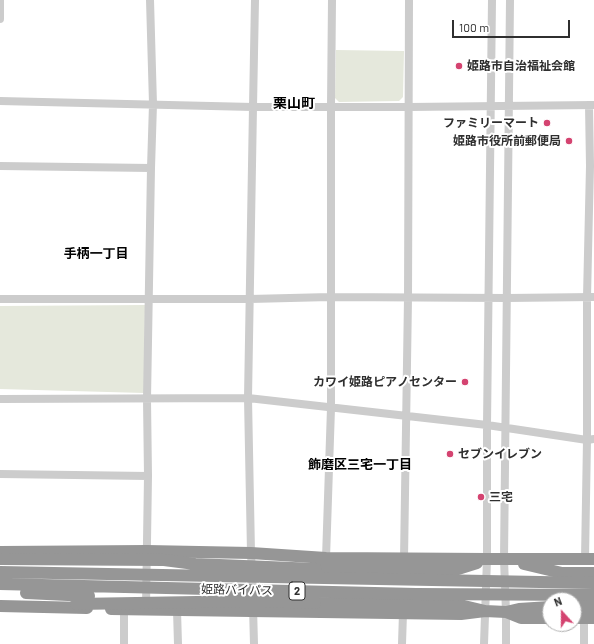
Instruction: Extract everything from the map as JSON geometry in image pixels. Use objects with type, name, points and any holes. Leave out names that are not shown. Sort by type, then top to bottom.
[{"type":"highway","points":[[0,552],[147,551],[251,553],[326,558],[504,560],[589,559]]},
{"type":"highway","points":[[0,559],[164,560],[195,564],[316,569],[458,569],[487,559]]},
{"type":"highway","points":[[504,560],[562,573],[594,573]]},
{"type":"highway","points":[[0,569],[8,567],[162,566],[195,564]]},
{"type":"highway","name":"姫路バイパス","points":[[0,572],[594,583]]},
{"type":"highway","points":[[0,586],[10,592],[149,598],[190,602]]},
{"type":"highway","name":"姫路バイパス","points":[[0,586],[408,594],[594,595]]},
{"type":"highway","points":[[0,601],[76,604],[258,602],[460,605],[485,611]]},
{"type":"highway","points":[[0,606],[403,614],[461,614],[485,611],[506,612],[519,609],[542,608]]},
{"type":"highway","points":[[582,606],[594,606]]},
{"type":"highway","points":[[506,612],[521,618],[542,618]]},
{"type":"street","points":[[0,0],[0,19]]},
{"type":"street","points":[[146,610],[148,476],[147,399],[153,104],[150,0]]},
{"type":"street","points":[[254,644],[248,398],[255,0]]},
{"type":"street","points":[[326,558],[331,408],[330,298],[332,0]]},
{"type":"street","points":[[404,559],[408,298],[409,0]]},
{"type":"street","points":[[484,644],[487,559],[488,298],[492,0]]},
{"type":"street","points":[[506,644],[504,560],[510,0]]},
{"type":"street","points":[[0,101],[253,107],[592,105],[589,559]]},
{"type":"street","points":[[0,166],[151,168]]},
{"type":"street","points":[[0,299],[590,297]]},
{"type":"street","points":[[0,399],[248,398],[487,425],[590,439]]},
{"type":"street","points":[[0,474],[148,476]]},
{"type":"street","points":[[124,609],[124,644]]},
{"type":"street","points":[[177,610],[178,644]]},
{"type":"street","points":[[402,644],[403,614]]},
{"type":"street","points":[[584,618],[584,644]]},
{"type":"shaded area","points":[[336,50],[404,51],[403,97],[399,101],[339,102],[335,98]]},
{"type":"shaded area","points":[[145,305],[144,393],[0,389],[0,306]]},
{"type":"place","name":"姫路市自治福祉会館","points":[[459,66]]},
{"type":"place","name":"ファミリーマート","points":[[547,123]]},
{"type":"place","name":"姫路市役所前郵便局","points":[[569,141]]},
{"type":"place","name":"カワイ姫路ピアノセンター","points":[[465,382]]},
{"type":"place","name":"セブンイレブン","points":[[450,454]]},
{"type":"place","name":"三宅","points":[[481,497]]},
{"type":"district","name":"栗山町","points":[[294,103]]},
{"type":"district","name":"手柄一丁目","points":[[96,254]]},
{"type":"district","name":"飾磨区三宅一丁目","points":[[360,465]]}]
